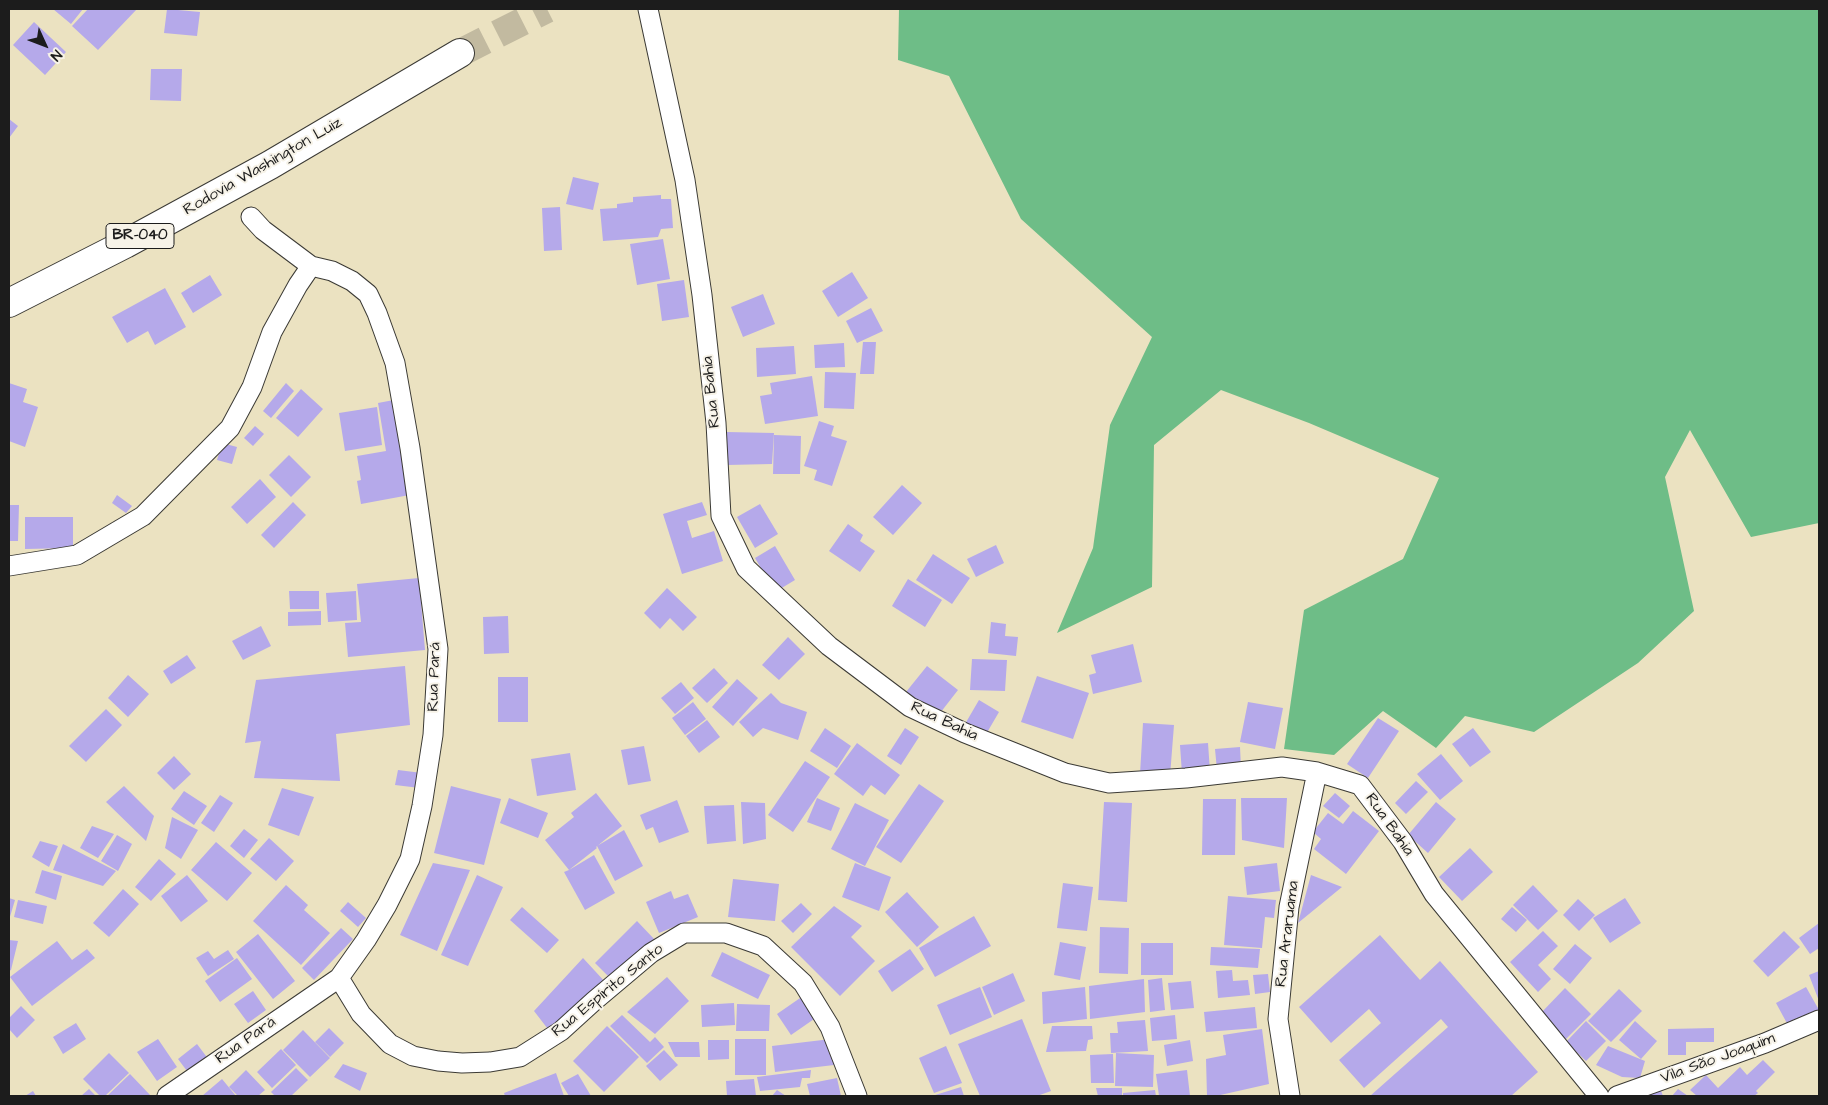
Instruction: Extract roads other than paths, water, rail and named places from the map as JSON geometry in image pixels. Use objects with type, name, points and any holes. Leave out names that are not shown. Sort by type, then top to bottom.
[{"type":"highway","name":"Rodovia Washington Luiz","points":[[9,302],[125,244],[270,165],[460,52]]},
{"type":"street","name":"Rua Bahia","points":[[648,9],[685,180],[702,295],[716,423],[721,516],[746,568],[828,646],[910,707],[965,733],[1065,773],[1109,783],[1186,778],[1282,767],[1317,772],[1360,785],[1404,842],[1434,894],[1600,1096]]},
{"type":"street","points":[[9,566],[77,555],[143,516],[230,428],[252,387],[272,332],[298,285],[312,266],[263,230],[251,217]]},
{"type":"street","name":"Rua Pará","points":[[167,1096],[338,978],[374,926],[410,859],[422,806],[433,735],[438,649],[410,448],[395,363],[368,294],[352,281],[332,271],[312,266]]},
{"type":"street","name":"Rua Araruama","points":[[1290,1096],[1278,1019],[1289,907],[1317,772]]},
{"type":"street","name":"Rua Espírito Santo","points":[[338,978],[361,1014],[390,1044],[413,1056],[438,1061],[462,1063],[490,1062],[520,1057],[561,1032],[594,1000],[651,953],[684,934],[726,932],[763,946],[803,983],[830,1027],[857,1096]]},
{"type":"street","name":"Vila São Joaquim","points":[[1617,1096],[1765,1043],[1819,1020]]},
{"type":"tunnel","points":[[460,53],[547,9]]}]
